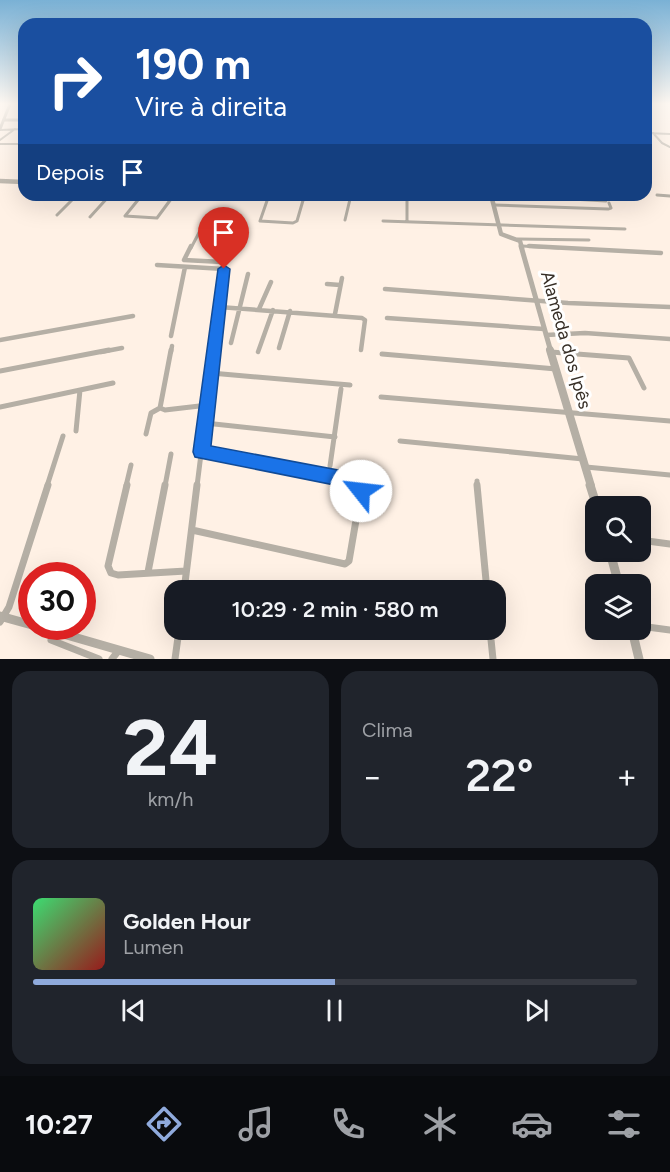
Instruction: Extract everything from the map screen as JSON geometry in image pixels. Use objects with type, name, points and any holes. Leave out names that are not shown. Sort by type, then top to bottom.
[{"type":"street","points":[[655,135],[669,146]]},
{"type":"street","points":[[0,142],[18,144]]},
{"type":"street","points":[[0,181],[18,181]]},
{"type":"street","points":[[657,195],[670,196]]},
{"type":"street","points":[[57,215],[71,201]]},
{"type":"street","points":[[90,217],[105,201]]},
{"type":"street","points":[[138,201],[127,217],[157,218],[170,201]]},
{"type":"street","points":[[267,201],[260,222],[293,223],[297,221],[303,201]]},
{"type":"street","points":[[345,220],[348,201]]},
{"type":"street","points":[[407,201],[407,221]]},
{"type":"street","points":[[493,201],[498,224]]},
{"type":"street","points":[[494,205],[610,208],[607,202],[603,201]]},
{"type":"street","points":[[382,220],[625,229]]},
{"type":"street","name":"Alameda dos Ipês","points":[[498,224],[502,235],[518,238],[522,246],[535,299],[594,496]]},
{"type":"street","points":[[185,580],[224,269],[220,265],[183,259],[203,225]]},
{"type":"street","points":[[220,265],[242,227]]},
{"type":"street","points":[[518,238],[589,240]]},
{"type":"street","points":[[522,246],[661,253]]},
{"type":"street","points":[[158,265],[185,267],[220,265]]},
{"type":"street","points":[[171,336],[185,267]]},
{"type":"street","points":[[231,343],[248,274]]},
{"type":"street","points":[[335,314],[342,278]]},
{"type":"street","points":[[259,309],[271,282]]},
{"type":"street","points":[[327,284],[340,285]]},
{"type":"street","points":[[385,289],[568,303],[670,307]]},
{"type":"street","points":[[219,307],[335,314],[362,318],[366,320],[361,350]]},
{"type":"street","points":[[258,352],[273,310]]},
{"type":"street","points":[[279,348],[290,311]]},
{"type":"street","points":[[0,340],[133,316]]},
{"type":"street","points":[[387,318],[545,332],[670,339]]},
{"type":"street","points":[[160,408],[172,346]]},
{"type":"street","points":[[0,371],[122,348]]},
{"type":"street","points":[[551,352],[629,358],[644,388]]},
{"type":"street","points":[[382,354],[557,369]]},
{"type":"street","points":[[211,374],[350,385]]},
{"type":"street","points":[[0,406],[113,383]]},
{"type":"street","points":[[330,466],[341,389]]},
{"type":"street","points":[[76,431],[80,390]]},
{"type":"street","points":[[381,396],[670,421]]},
{"type":"street","points":[[146,435],[151,413],[160,408],[165,410],[208,405]]},
{"type":"street","points":[[205,423],[335,437]]},
{"type":"street","points":[[18,622],[1,618],[9,607],[63,436]]},
{"type":"street","points":[[400,441],[583,459]]},
{"type":"street","points":[[192,530],[339,563],[349,561],[361,491],[360,485],[354,481],[202,452]]},
{"type":"street","points":[[148,572],[171,454]]},
{"type":"street","points":[[131,465],[108,566],[111,573],[118,575],[186,571]]},
{"type":"street","points":[[586,467],[670,475]]},
{"type":"street","points":[[477,481],[486,580]]},
{"type":"street","points":[[651,541],[670,544]]},
{"type":"street","points":[[651,627],[670,630]]},
{"type":"street","points":[[51,640],[99,659]]},
{"type":"street","points":[[84,640],[150,659]]},
{"type":"street","points":[[175,659],[178,640]]},
{"type":"street","points":[[491,640],[493,659]]},
{"type":"street","points":[[634,640],[639,659]]},
{"type":"street","points":[[111,659],[119,650]]},
{"type":"route","points":[[224,269],[202,452],[354,481],[360,485],[361,491]]}]
